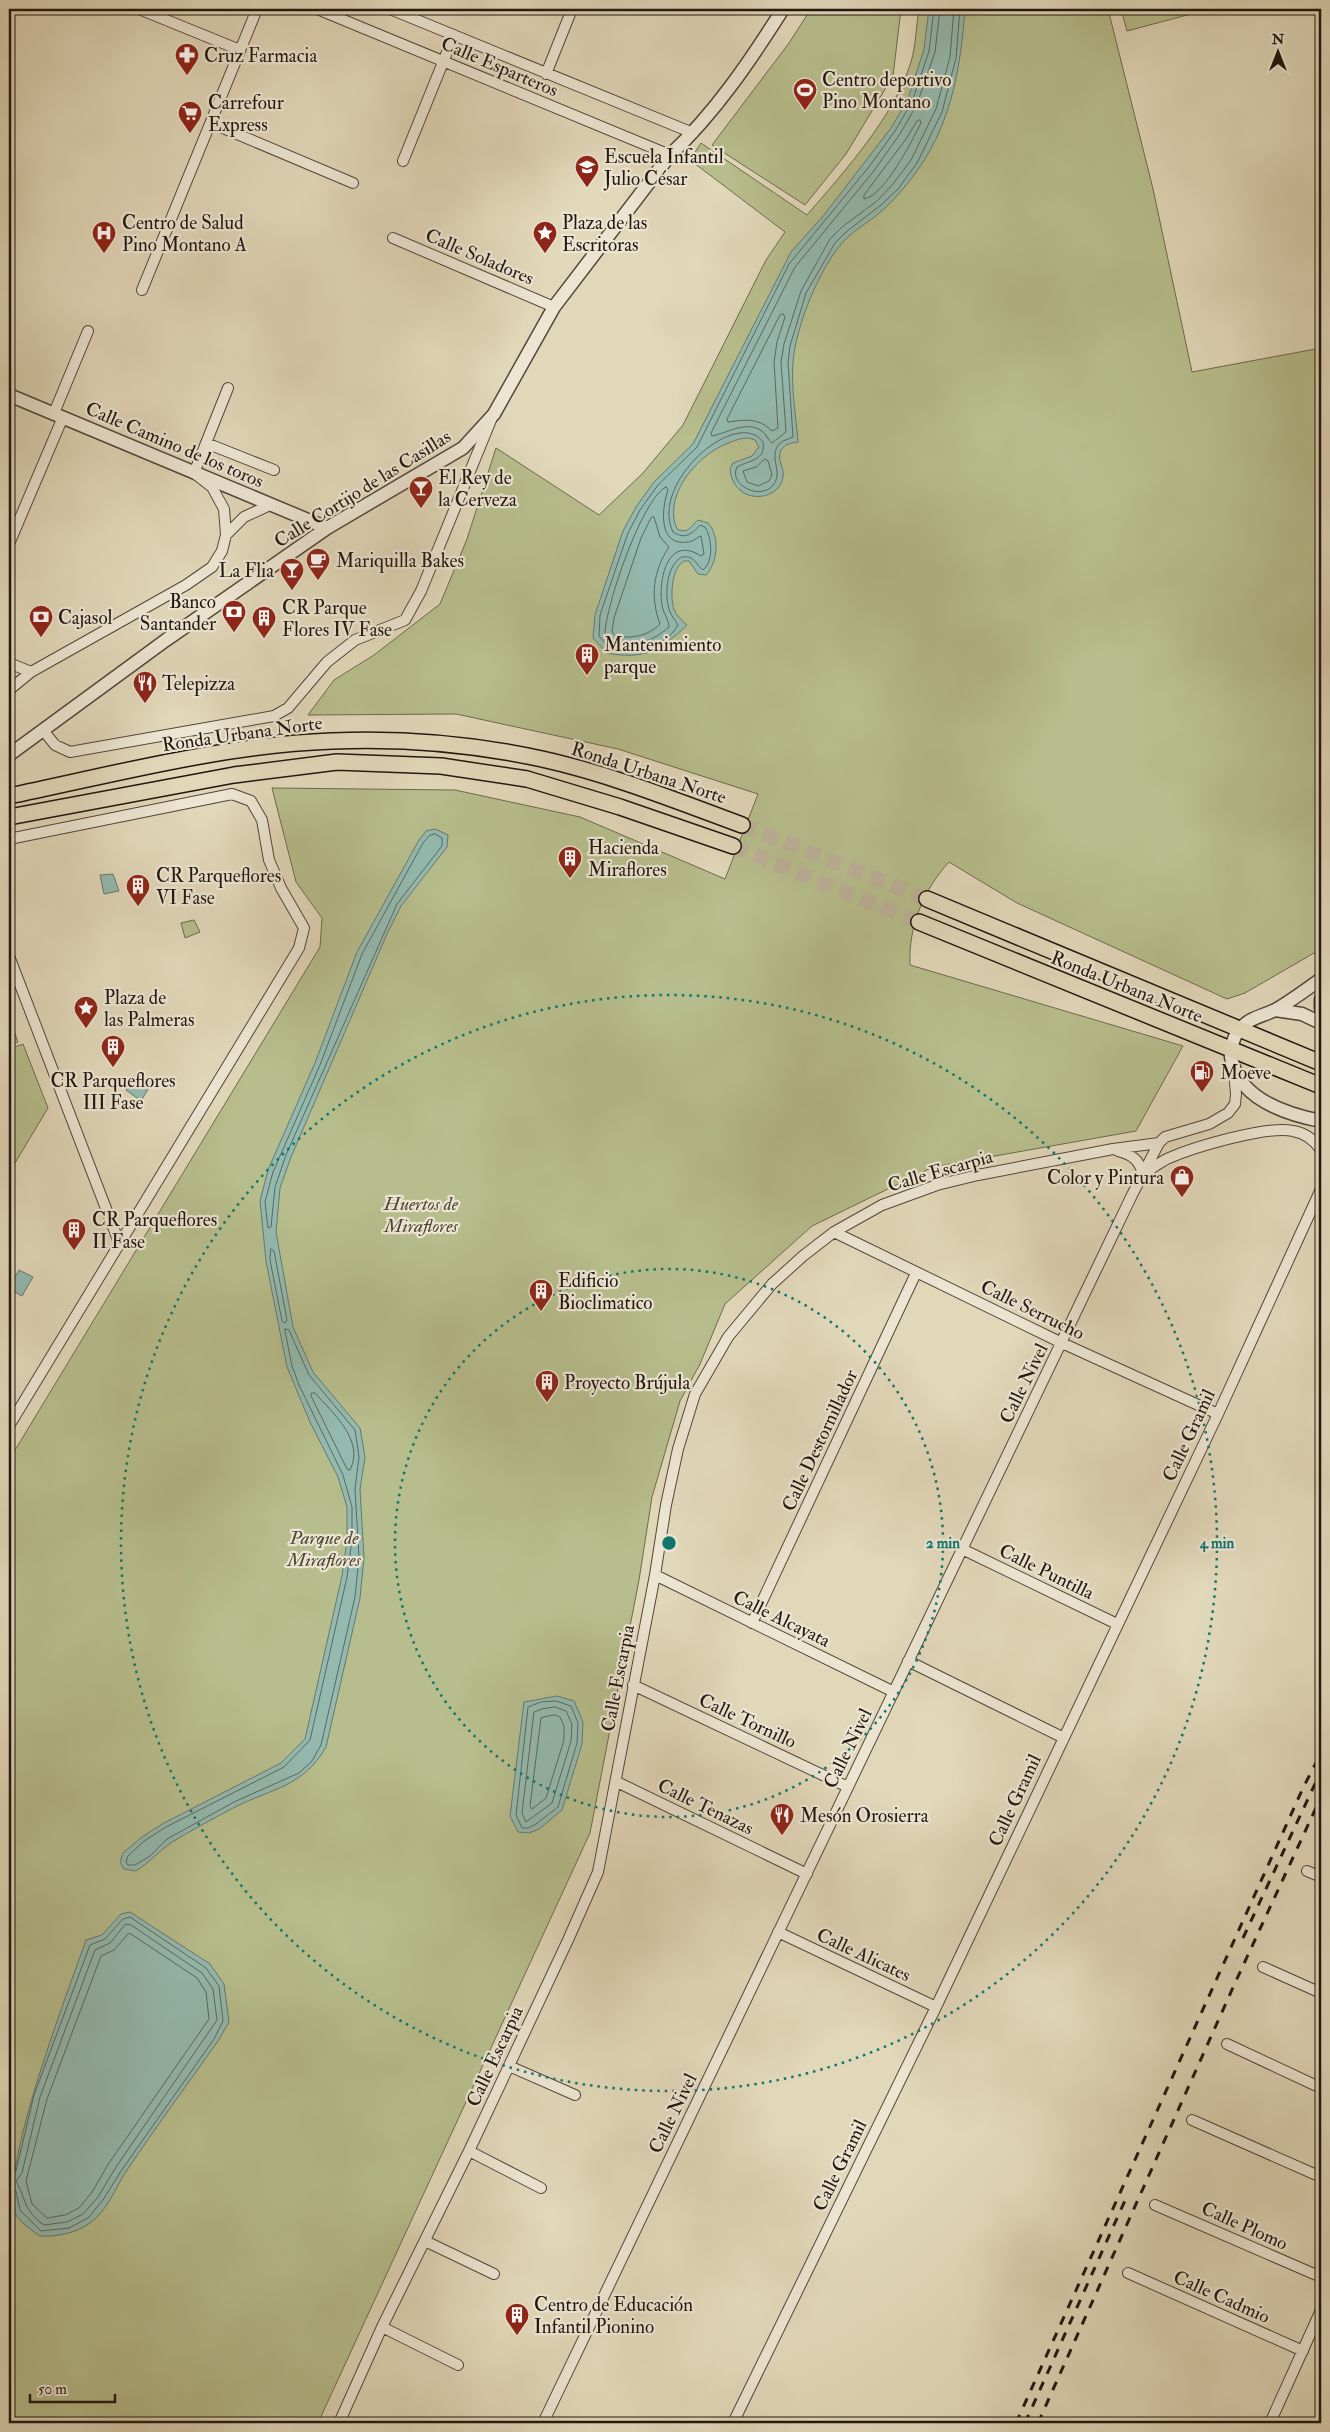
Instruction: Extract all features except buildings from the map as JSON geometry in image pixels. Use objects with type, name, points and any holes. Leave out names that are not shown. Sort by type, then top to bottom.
[{"type":"main road","name":"Ronda Urbana Norte","points":[[9,796],[102,775],[260,748],[331,741],[390,740],[444,743],[544,759],[622,782],[742,825]]},
{"type":"main road","points":[[9,816],[234,775],[337,762],[441,766],[526,779],[620,807],[733,846]]},
{"type":"main road","name":"Ronda Urbana Norte","points":[[927,899],[1321,1063]]},
{"type":"main road","name":"Ronda Urbana Norte","points":[[919,922],[1321,1086]]},
{"type":"street","points":[[139,9],[240,50]]},
{"type":"street","points":[[142,290],[257,9]]},
{"type":"street","name":"Calle Esparteros","points":[[317,9],[670,155]]},
{"type":"street","name":"Calle Esparteros","points":[[390,9],[693,133]]},
{"type":"street","points":[[546,74],[572,9]]},
{"type":"street","name":"Calle Cortijo de las Casillas","points":[[9,755],[328,528],[463,448],[494,414],[554,307],[670,155],[693,133],[756,52],[783,9]]},
{"type":"street","points":[[403,161],[454,35]]},
{"type":"street","points":[[210,123],[353,183]]},
{"type":"street","name":"Calle Soladores","points":[[393,238],[554,307]]},
{"type":"street","points":[[9,544],[59,415],[88,331]]},
{"type":"street","points":[[9,690],[31,672],[186,585],[212,567],[222,551],[226,535],[224,509],[212,487],[194,473],[228,388]]},
{"type":"street","name":"Calle Camino de los toros","points":[[9,395],[328,528]]},
{"type":"street","points":[[43,730],[55,745],[70,752],[274,716],[288,708],[327,662],[356,640],[405,620],[421,591],[494,414]]},
{"type":"street","points":[[206,443],[274,470]]},
{"type":"street","points":[[226,535],[244,517],[270,505]]},
{"type":"street","points":[[9,663],[31,672]]},
{"type":"street","points":[[9,839],[232,794],[251,801],[262,820],[270,860],[281,888],[304,928],[299,948],[9,1426]]},
{"type":"street","points":[[9,956],[120,1245]]},
{"type":"street","points":[[1321,979],[1275,1010],[1254,1018],[1239,1030],[1230,1050],[1234,1071],[1245,1088],[1284,1111],[1321,1121]]},
{"type":"street","points":[[1321,999],[1321,1008]]},
{"type":"street","points":[[1275,1010],[1302,1014],[1321,1023]]},
{"type":"street","name":"Calle Escarpia","points":[[342,2422],[382,2327],[469,2151],[598,1872],[655,1576],[672,1477],[695,1394],[728,1337],[772,1284],[834,1232],[882,1205],[937,1185],[978,1175],[1113,1149],[1159,1143],[1165,1137],[1209,1124],[1228,1113],[1235,1104],[1234,1071]]},
{"type":"street","points":[[1113,1149],[1129,1154],[1139,1162],[1143,1174],[1168,1159],[1197,1148],[1280,1129],[1306,1135],[1321,1150]]},
{"type":"street","name":"Calle Nivel","points":[[543,2423],[908,1661],[1159,1143]]},
{"type":"street","name":"Calle Gramil","points":[[733,2423],[936,2007],[1218,1414],[1321,1189]]},
{"type":"street","name":"Calle Serrucho","points":[[834,1232],[1062,1343],[1218,1414]]},
{"type":"street","name":"Calle Destornillador","points":[[752,1623],[916,1273]]},
{"type":"street","name":"Calle Puntilla","points":[[962,1549],[1118,1624]]},
{"type":"street","name":"Calle Alcayata","points":[[655,1576],[894,1692]]},
{"type":"street","points":[[908,1661],[1064,1738]]},
{"type":"street","name":"Calle Tornillo","points":[[633,1685],[848,1787]]},
{"type":"street","name":"Calle Tenazas","points":[[616,1782],[807,1874]]},
{"type":"street","points":[[1307,1871],[1321,1877]]},
{"type":"street","name":"Calle Alicates","points":[[778,1932],[936,2007]]},
{"type":"street","points":[[1263,1967],[1321,1993]]},
{"type":"street","points":[[1226,2044],[1321,2088]]},
{"type":"street","points":[[509,2066],[575,2095]]},
{"type":"street","points":[[1192,2120],[1321,2177]]},
{"type":"street","points":[[469,2151],[541,2188]]},
{"type":"street","name":"Calle Plomo","points":[[1155,2204],[1321,2277]]},
{"type":"street","points":[[425,2241],[494,2274]]},
{"type":"street","name":"Calle Cadmio","points":[[1128,2273],[1303,2351]]},
{"type":"street","points":[[1270,2423],[1321,2310]]},
{"type":"street","points":[[382,2327],[458,2365]]},
{"type":"green space","name":"Centro deportivo Pino Montano","points":[[811,9],[901,9],[893,76],[846,154],[805,205],[712,145],[789,43]]},
{"type":"green space","name":"Parque de Miraflores","points":[[919,9],[1108,9],[1153,189],[1192,372],[1321,348],[1321,949],[1245,993],[1227,999],[1017,903],[949,862],[932,884],[919,909],[912,937],[910,965],[1183,1046],[1136,1131],[933,1167],[812,1226],[725,1304],[700,1364],[680,1401],[652,1497],[639,1580],[590,1833],[318,2423],[9,2423],[9,1460],[320,947],[322,918],[296,882],[272,788],[455,790],[580,817],[725,879],[758,794],[618,749],[456,714],[308,715],[334,680],[374,655],[440,604],[467,539],[496,448],[599,515],[643,473],[683,425],[766,260],[785,232],[690,160],[701,143],[807,215],[867,143],[893,103],[911,62]]},
{"type":"green space","points":[[1121,9],[1210,9],[1127,31]]},
{"type":"green space","points":[[194,920],[200,932],[185,938],[181,923]]},
{"type":"green space","points":[[9,1017],[18,1042],[9,1046]]},
{"type":"green space","points":[[23,1044],[48,1108],[9,1173],[9,1049]]},
{"type":"water","points":[[929,9],[965,9],[961,50],[947,112],[930,150],[903,189],[876,216],[849,236],[829,261],[820,277],[804,313],[795,348],[793,393],[798,442],[786,445],[781,450],[779,457],[783,477],[781,484],[772,493],[765,496],[752,496],[745,494],[734,483],[730,469],[733,463],[752,456],[759,447],[755,440],[752,439],[739,439],[718,448],[695,466],[679,489],[675,503],[674,516],[677,529],[684,531],[689,529],[698,520],[708,523],[712,528],[716,549],[713,563],[706,575],[698,574],[689,561],[684,561],[676,570],[672,591],[674,610],[687,625],[660,647],[651,651],[631,655],[607,653],[593,638],[595,615],[623,531],[636,507],[654,482],[693,444],[791,252],[824,215],[891,128],[908,99],[924,49]]},
{"type":"water","points":[[435,829],[448,835],[447,847],[401,906],[387,934],[291,1157],[280,1188],[276,1232],[293,1327],[313,1372],[360,1428],[365,1457],[360,1489],[364,1558],[360,1598],[326,1747],[317,1760],[297,1779],[235,1807],[187,1833],[172,1842],[136,1871],[124,1869],[120,1862],[123,1853],[142,1837],[164,1823],[281,1763],[305,1739],[342,1576],[347,1540],[347,1507],[338,1477],[310,1422],[287,1367],[266,1261],[260,1201],[268,1170],[315,1063],[357,952],[419,840],[426,831]]},
{"type":"water","points":[[113,874],[119,891],[104,894],[100,875]]},
{"type":"water","points":[[137,1074],[151,1084],[141,1101],[126,1090]]},
{"type":"water","points":[[19,1270],[33,1277],[22,1296],[9,1289]]},
{"type":"water","points":[[557,1696],[574,1701],[583,1722],[582,1744],[562,1810],[539,1829],[529,1833],[518,1832],[510,1816],[524,1702]]},
{"type":"water","points":[[130,1912],[210,1964],[224,1984],[229,2022],[218,2041],[159,2123],[125,2173],[110,2200],[96,2218],[73,2232],[53,2236],[40,2236],[23,2223],[15,2213],[13,2190],[17,2158],[26,2120],[38,2078],[86,1940],[102,1935],[121,1914]]},
{"type":"tunnel","points":[[742,825],[927,899]]},
{"type":"tunnel","points":[[733,846],[919,922]]},
{"type":"railway","points":[[1016,2423],[1303,1788],[1321,1753]]},
{"type":"railway","points":[[1243,1938],[1321,1771]]},
{"type":"railway","points":[[1038,2423],[1235,1983],[1321,1797]]},
{"type":"railway","points":[[1025,2423],[1127,2196]]},
{"type":"place","name":"Cruz Farmacia","points":[[187,76]]},
{"type":"place","name":"Centro deportivo Pino Montano","points":[[805,111]]},
{"type":"place","name":"Carrefour Express","points":[[190,134]]},
{"type":"place","name":"Escuela Infantil Julio César","points":[[587,188]]},
{"type":"place","name":"Centro de Salud Pino Montano A","points":[[104,254]]},
{"type":"place","name":"Plaza de las Escritoras","points":[[545,254]]},
{"type":"place","name":"El Rey de la Cerveza","points":[[421,509]]},
{"type":"place","name":"Mariquilla Bakes","points":[[318,581]]},
{"type":"place","name":"La Flia","points":[[292,591]]},
{"type":"place","name":"Banco Santander","points":[[234,633]]},
{"type":"place","name":"Cajasol","points":[[41,638]]},
{"type":"place","name":"CR Parque Flores IV Fase","points":[[264,639]]},
{"type":"place","name":"Mantenimiento parque","points":[[587,676]]},
{"type":"place","name":"Telepizza","points":[[145,704]]},
{"type":"place","name":"Hacienda Miraflores","points":[[570,879]]},
{"type":"place","name":"CR Parqueflores VI Fase","points":[[138,907]]},
{"type":"place","name":"Plaza de las Palmeras","points":[[86,1029]]},
{"type":"place","name":"CR Parqueflores III Fase","points":[[113,1068]]},
{"type":"place","name":"Moeve","points":[[1202,1093]]},
{"type":"place","name":"Color y Pintura","points":[[1182,1198]]},
{"type":"place","name":"CR Parqueflores II Fase","points":[[74,1251]]},
{"type":"place","name":"Edificio Bioclimatico","points":[[541,1312]]},
{"type":"place","name":"Proyecto Brújula","points":[[547,1403]]},
{"type":"place","name":"Mesón Orosierra","points":[[782,1836]]},
{"type":"place","name":"Centro de Educación Infantil Pionino","points":[[517,2336]]},
{"type":"park label","name":"Huertos de Miraflores","points":[[421,1214]]}]
